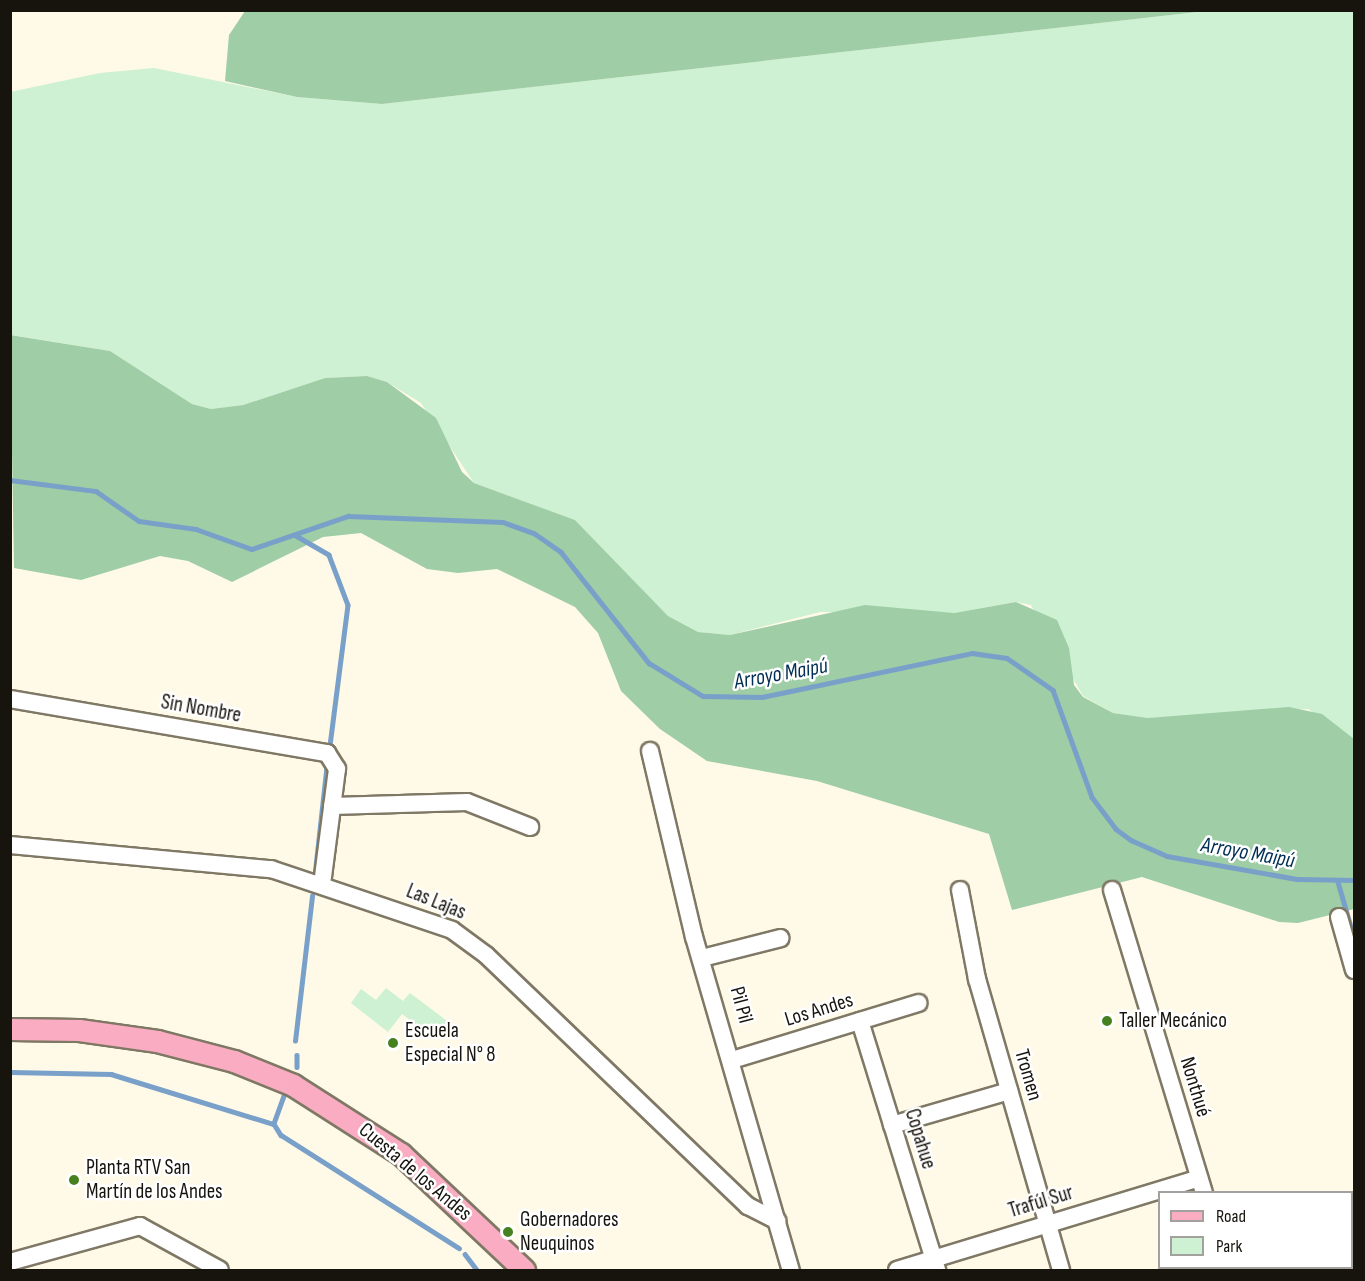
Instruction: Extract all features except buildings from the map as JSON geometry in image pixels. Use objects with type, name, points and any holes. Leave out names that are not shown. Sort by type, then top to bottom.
[{"type":"main road","name":"Cuesta de los Andes","points":[[10,1029],[52,1029],[187,1047],[307,1093],[401,1154],[524,1270]]},
{"type":"main road","name":"Cuesta de los Andes","points":[[10,1041],[52,1029]]},
{"type":"street","name":"Sin Nombre","points":[[10,699],[327,753],[337,765],[322,884]]},
{"type":"street","name":"Pil Pil","points":[[650,751],[702,958],[791,1270]]},
{"type":"street","points":[[332,807],[467,802],[530,827]]},
{"type":"street","name":"Las Lajas","points":[[10,845],[260,867],[322,884],[433,922],[471,942],[748,1206],[777,1221]]},
{"type":"street","name":"Tromen","points":[[960,890],[1009,1091],[1061,1270]]},
{"type":"street","name":"Nonthué","points":[[1112,890],[1201,1185]]},
{"type":"street","points":[[1339,917],[1354,970]]},
{"type":"street","points":[[702,958],[781,938]]},
{"type":"street","name":"Los Andes","points":[[732,1060],[918,1003]]},
{"type":"street","name":"Copahue","points":[[860,1021],[935,1265]]},
{"type":"street","points":[[892,1125],[1009,1091]]},
{"type":"street","name":"Trafúl Sur","points":[[1177,1191],[1201,1185]]},
{"type":"street","name":"Trafúl Sur","points":[[897,1270],[935,1265],[1048,1224],[1158,1196]]},
{"type":"street","points":[[10,1262],[140,1226],[220,1270]]},
{"type":"green space","points":[[245,11],[1206,11],[382,104],[297,97],[225,81],[229,35]]},
{"type":"green space","points":[[1206,11],[1354,11],[1354,739],[1308,709],[1148,718],[1113,713],[1083,696],[1031,605],[1016,602],[954,613],[820,612],[730,635],[698,632],[668,616],[575,520],[474,483],[421,403],[387,382],[367,376],[325,378],[243,405],[211,409],[192,404],[110,351],[11,335],[10,92],[100,73],[154,68],[297,97],[382,104]]},
{"type":"green space","points":[[10,335],[110,351],[192,404],[211,409],[243,405],[325,378],[367,376],[387,382],[436,418],[462,472],[474,483],[575,520],[668,616],[698,632],[730,635],[865,605],[954,613],[1016,602],[1057,620],[1069,648],[1074,685],[1083,697],[1113,713],[1148,718],[1289,707],[1322,714],[1354,739],[1354,909],[1298,923],[1279,922],[1142,877],[1012,910],[989,834],[817,781],[707,761],[660,729],[621,691],[598,633],[575,607],[497,569],[458,573],[427,569],[361,533],[323,537],[232,582],[188,561],[160,556],[81,580],[14,568]]},
{"type":"green space","points":[[386,988],[403,1001],[410,993],[447,1021],[434,1038],[402,1014],[388,1032],[351,1003],[361,989],[376,1000]]},
{"type":"waterway","name":"Arroyo Maipú","points":[[10,480],[96,491],[139,521],[196,529],[252,549],[348,516],[503,522],[534,533],[561,552],[649,663],[703,696],[762,697],[972,653],[1007,658],[1053,690],[1092,797],[1116,829],[1131,840],[1167,856],[1298,879],[1354,880]]},
{"type":"waterway","points":[[295,535],[329,555],[348,605],[330,746]]},
{"type":"waterway","points":[[315,871],[327,763]]},
{"type":"waterway","points":[[1338,882],[1354,937]]},
{"type":"waterway","points":[[295,1041],[312,896]]},
{"type":"waterway","points":[[297,1055],[297,1067]]},
{"type":"waterway","points":[[10,1072],[111,1074],[274,1124]]},
{"type":"waterway","points":[[284,1096],[274,1124],[281,1135],[459,1248]]},
{"type":"waterway","points":[[465,1254],[477,1270]]},
{"type":"place","name":"Taller Mecánico","points":[[1107,1021]]},
{"type":"place","name":"Escuela Especial N° 8","points":[[393,1043]]},
{"type":"place","name":"Planta RTV San Martín de los Andes","points":[[74,1180]]},
{"type":"place","name":"Gobernadores Neuquinos","points":[[508,1232]]}]
